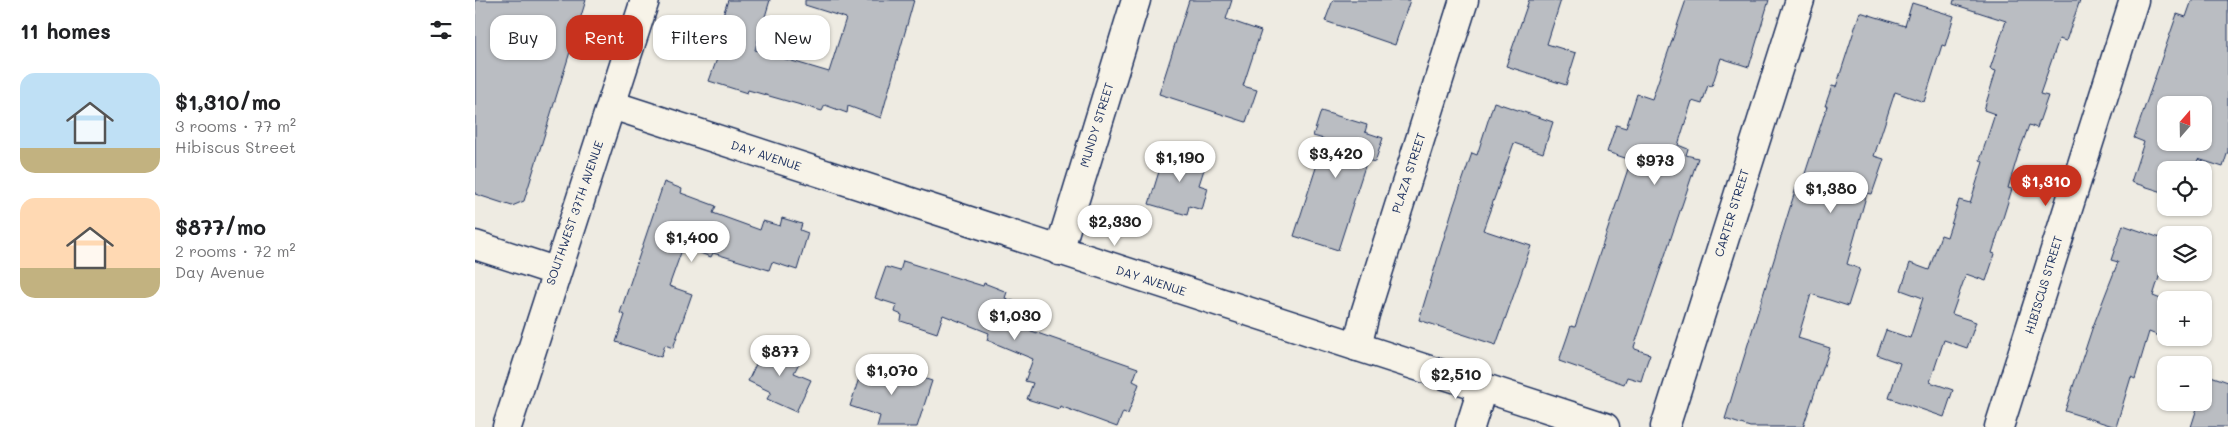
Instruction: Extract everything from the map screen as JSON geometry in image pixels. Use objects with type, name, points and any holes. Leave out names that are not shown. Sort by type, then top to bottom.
[{"type":"street","name":"SOUTHWEST 37TH AVENUE","points":[[507,427],[555,271],[612,105],[645,0]]},
{"type":"street","name":"MUNDY STREET","points":[[1059,251],[1136,0]]},
{"type":"street","name":"PLAZA STREET","points":[[1357,347],[1365,314],[1464,0]]},
{"type":"street","name":"CARTER STREET","points":[[1665,427],[1800,0]]},
{"type":"street","name":"HIBISCUS STREET","points":[[1999,427],[2134,0]]},
{"type":"street","name":"DAY AVENUE","points":[[612,105],[1605,427]]},
{"type":"street","points":[[475,245],[555,271]]},
{"type":"street","points":[[1470,427],[1483,386]]},
{"type":"building","points":[[475,0],[586,0],[581,15],[566,15],[567,60],[524,201],[512,206],[475,194]]},
{"type":"building","points":[[728,0],[770,0],[766,15],[756,15],[756,60],[789,60],[829,72],[846,18],[805,5],[805,0],[914,0],[881,118],[848,106],[847,113],[825,105],[822,111],[748,90],[747,93],[709,81],[717,60],[746,60],[746,15],[723,15]]},
{"type":"building","points":[[1189,0],[1232,0],[1226,19],[1261,31],[1243,86],[1257,90],[1246,122],[1159,94]]},
{"type":"building","points":[[1333,0],[1410,0],[1395,45],[1325,21]]},
{"type":"building","points":[[1529,0],[1561,0],[1547,44],[1576,53],[1566,85],[1506,66]]},
{"type":"building","points":[[1686,0],[1769,0],[1749,67],[1721,58],[1712,86],[1708,85],[1702,104],[1692,101],[1678,145],[1688,149],[1686,155],[1698,158],[1634,347],[1650,354],[1641,381],[1627,377],[1624,384],[1559,361],[1571,326],[1575,327],[1631,160],[1607,152],[1616,125],[1626,128],[1637,94],[1652,99]]},
{"type":"building","points":[[1954,0],[2080,0],[2066,41],[2059,39],[2040,94],[2048,96],[2037,128],[2029,125],[2018,155],[2008,188],[2012,189],[1992,253],[1995,254],[1986,281],[1966,274],[1952,314],[1976,322],[1967,348],[1944,340],[1930,382],[1953,390],[1944,417],[1889,398],[1900,363],[1877,355],[1886,330],[1910,338],[1923,298],[1901,290],[1910,263],[1929,270],[1941,235],[1947,237],[1959,200],[1970,203],[1983,162],[1980,160],[1995,114],[1984,110],[1996,71],[1990,69],[2006,21],[1953,4]]},
{"type":"building","points":[[2192,0],[2228,0],[2228,151],[2223,167],[2212,163],[2212,161],[2198,159],[2197,161],[2157,161],[2157,190],[2131,182],[2144,142],[2134,138],[2177,14],[2186,17]]},
{"type":"building","points":[[1912,3],[1954,16],[1945,46],[1942,45],[1924,102],[1895,92],[1874,156],[1884,159],[1872,194],[1867,193],[1847,264],[1860,269],[1848,306],[1811,294],[1798,338],[1830,348],[1803,427],[1750,427],[1725,419],[1796,188],[1800,189],[1827,106],[1825,106],[1832,86],[1836,87],[1860,12],[1905,26]]},
{"type":"building","points":[[1494,102],[1553,122],[1543,153],[1514,143],[1483,230],[1531,246],[1496,345],[1419,320],[1452,211],[1472,153],[1477,155]]},
{"type":"building","points":[[1321,111],[1367,125],[1365,132],[1383,138],[1375,162],[1367,160],[1338,250],[1294,236],[1323,146],[1324,139],[1313,136]]},
{"type":"building","points":[[1178,151],[1207,160],[1199,185],[1208,188],[1202,210],[1189,206],[1187,215],[1149,204],[1165,152],[1176,156]]},
{"type":"building","points":[[664,182],[682,189],[681,193],[716,206],[713,213],[760,230],[763,221],[780,226],[782,218],[802,224],[800,230],[808,233],[797,270],[772,262],[769,270],[713,253],[711,257],[683,247],[669,286],[692,294],[673,348],[665,345],[661,357],[616,342],[625,315],[620,313]]},
{"type":"building","points":[[2123,225],[2157,237],[2158,281],[2153,296],[2157,298],[2157,335],[2149,332],[2135,379],[2131,377],[2116,427],[2065,411],[2092,329],[2118,262],[2111,260]]},
{"type":"building","points":[[903,261],[983,286],[984,283],[1007,292],[1005,298],[1016,302],[1012,311],[1027,317],[1023,328],[1138,368],[1133,381],[1139,384],[1128,414],[1123,412],[1117,427],[1060,406],[1059,409],[1027,399],[1033,383],[1025,381],[1033,359],[987,340],[989,333],[943,315],[937,333],[901,321],[902,315],[895,312],[897,305],[875,298],[886,267],[900,271]]},
{"type":"building","points":[[767,341],[789,351],[786,357],[799,363],[794,373],[811,380],[796,412],[767,399],[771,392],[748,381]]},
{"type":"building","points":[[875,363],[932,381],[917,427],[877,427],[880,416],[850,406],[861,372],[871,375]]},
{"type":"building","points":[[2212,376],[2228,382],[2228,427],[2191,427],[2196,411],[2212,411]]}]
